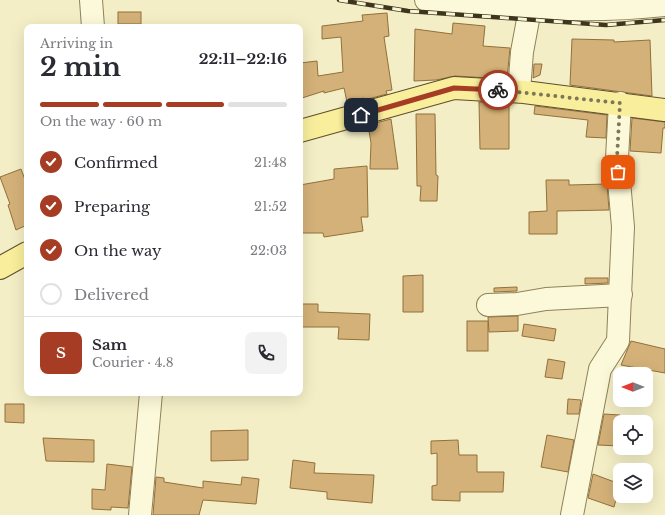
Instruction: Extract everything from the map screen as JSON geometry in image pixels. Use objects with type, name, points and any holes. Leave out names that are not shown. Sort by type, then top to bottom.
[{"type":"main road","points":[[303,129],[454,88],[519,92],[620,103],[665,110]]},
{"type":"main road","points":[[0,268],[24,255]]},
{"type":"street","points":[[91,0],[93,24]]},
{"type":"street","points":[[426,0],[532,5],[588,10],[665,5]]},
{"type":"street","points":[[519,92],[522,59],[532,5]]},
{"type":"street","points":[[572,515],[600,369],[618,341],[623,227],[617,158],[620,103]]},
{"type":"street","points":[[488,305],[517,304],[546,299],[621,295]]},
{"type":"street","points":[[140,515],[151,396]]},
{"type":"building","points":[[118,12],[141,12],[141,24],[118,24]]},
{"type":"building","points":[[387,13],[389,36],[384,37],[392,90],[386,91],[387,94],[364,100],[364,98],[347,102],[344,88],[324,93],[324,91],[303,98],[303,63],[317,61],[318,76],[343,72],[341,37],[322,39],[322,26],[363,21],[362,15]]},
{"type":"building","points":[[453,23],[485,26],[483,46],[510,48],[507,79],[455,76],[436,80],[414,81],[415,29],[452,34]]},
{"type":"building","points":[[572,39],[614,40],[614,42],[650,40],[652,96],[570,85]]},
{"type":"building","points":[[534,64],[542,64],[540,75],[533,78]]},
{"type":"building","points":[[479,102],[509,104],[509,149],[480,149]]},
{"type":"building","points":[[535,106],[607,115],[606,138],[586,137],[588,120],[534,114]]},
{"type":"building","points":[[416,114],[435,114],[436,175],[438,176],[437,201],[420,201],[421,186],[417,186]]},
{"type":"building","points":[[632,118],[665,122],[665,128],[663,128],[661,153],[630,151]]},
{"type":"building","points":[[391,119],[398,169],[370,169],[371,143],[368,125]]},
{"type":"building","points":[[367,166],[368,217],[361,217],[363,231],[324,237],[323,233],[303,233],[303,184],[334,179],[334,169]]},
{"type":"building","points":[[21,169],[24,177],[24,226],[16,230],[8,205],[10,204],[0,177]]},
{"type":"building","points":[[546,180],[569,180],[569,185],[607,184],[609,210],[557,211],[557,234],[529,234],[529,212],[547,211]]},
{"type":"building","points":[[423,275],[423,312],[403,312],[403,276]]},
{"type":"building","points":[[585,278],[608,278],[608,283],[585,284]]},
{"type":"building","points":[[517,287],[517,291],[494,292],[494,288]]},
{"type":"building","points":[[303,304],[318,304],[318,312],[370,314],[369,340],[338,339],[339,327],[303,327]]},
{"type":"building","points":[[518,316],[518,331],[489,332],[488,317]]},
{"type":"building","points":[[467,321],[488,321],[488,351],[467,351]]},
{"type":"building","points":[[524,324],[556,329],[554,341],[522,336]]},
{"type":"building","points":[[631,341],[665,349],[665,373],[653,371],[653,367],[632,367],[621,365]]},
{"type":"building","points":[[548,359],[565,362],[562,379],[545,377]]},
{"type":"building","points":[[568,399],[581,400],[579,414],[567,414]]},
{"type":"building","points":[[5,404],[24,404],[24,423],[5,422]]},
{"type":"building","points":[[604,414],[620,415],[613,415],[613,446],[598,445]]},
{"type":"building","points":[[248,430],[248,460],[211,461],[211,431]]},
{"type":"building","points":[[547,435],[574,440],[568,472],[541,467]]},
{"type":"building","points":[[43,438],[94,440],[94,462],[46,461]]},
{"type":"building","points":[[458,440],[459,455],[477,455],[477,472],[504,472],[503,492],[460,492],[460,501],[432,500],[432,486],[437,485],[437,453],[431,454],[431,441]]},
{"type":"building","points":[[293,460],[315,463],[314,473],[374,475],[372,503],[327,499],[327,492],[290,488]]},
{"type":"building","points":[[107,464],[132,467],[128,508],[111,507],[111,510],[92,509],[92,489],[105,490]]},
{"type":"building","points":[[593,474],[613,481],[614,507],[588,498]]},
{"type":"building","points":[[156,477],[164,478],[164,482],[203,488],[203,481],[241,485],[242,477],[259,479],[256,504],[203,500],[199,515],[153,515]]},
{"type":"railway","points":[[339,0],[408,11],[606,25],[665,20]]},
{"type":"way so far","points":[[498,90],[620,103],[617,158],[618,172]]},
{"type":"route","points":[[361,115],[454,88],[498,90]]}]
